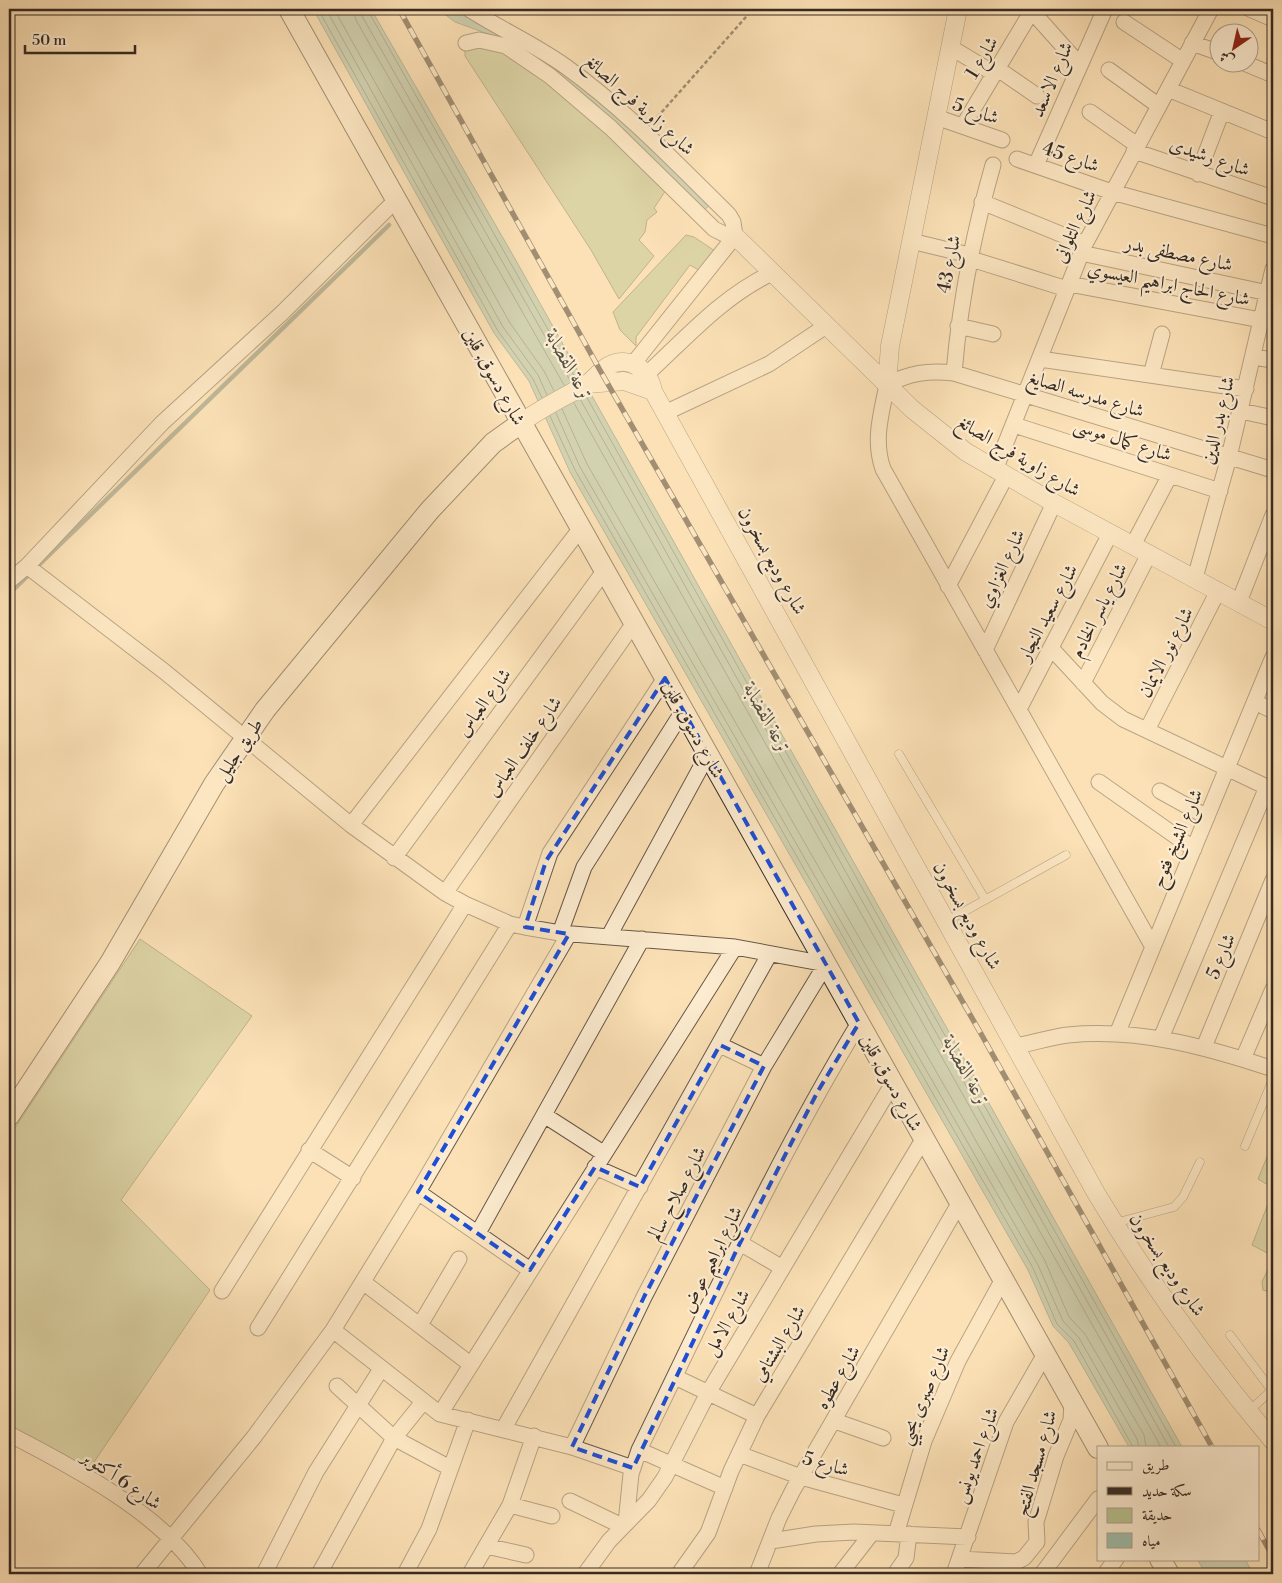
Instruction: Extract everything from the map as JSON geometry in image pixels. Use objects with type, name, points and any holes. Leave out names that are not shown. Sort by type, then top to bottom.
[{"type":"main road","name":"شارع دسوق, قلين","points":[[289,9],[396,200],[528,418],[581,528],[1097,1446]]},
{"type":"main road","name":"طريق جليل","points":[[9,1116],[110,963],[214,784],[245,737],[306,657],[425,516],[493,443],[528,418]]},
{"type":"main road","points":[[1161,1560],[1169,1574]]},
{"type":"street","name":"شارع زاوية فرج الصائغ","points":[[469,9],[519,36],[564,65],[606,97],[729,215],[733,222],[735,236],[887,386],[938,431],[1000,473],[1273,621]]},
{"type":"street","points":[[958,9],[890,346],[887,386],[877,432],[879,457],[883,469],[948,586],[1152,947]]},
{"type":"street","name":"شارع الاسعد","points":[[1036,165],[1078,64],[1105,9]]},
{"type":"street","points":[[1250,9],[1273,19]]},
{"type":"street","points":[[1032,10],[1078,64]]},
{"type":"street","name":"شارع 1","points":[[963,126],[1032,10]]},
{"type":"street","name":"شارع التلوانى","points":[[948,586],[1000,473],[1014,424],[1083,248],[1183,61],[1204,11]]},
{"type":"street","points":[[1124,22],[1183,61]]},
{"type":"street","name":"شارع زاوية فرج الصائغ","points":[[466,43],[479,40],[506,46],[550,76],[605,122],[714,229],[728,236],[735,236]]},
{"type":"street","points":[[1192,43],[1210,49]]},
{"type":"street","points":[[950,47],[1037,96]]},
{"type":"street","points":[[1109,70],[1159,106]]},
{"type":"street","points":[[1260,70],[1273,75]]},
{"type":"street","points":[[1168,89],[1273,132]]},
{"type":"street","points":[[1198,174],[1222,111]]},
{"type":"street","name":"شارع رشيدى","points":[[1090,112],[1135,148],[1198,174],[1273,198]]},
{"type":"street","name":"شارع 5","points":[[936,117],[1002,140]]},
{"type":"street","name":"شارع 45","points":[[1017,159],[1112,192],[1273,236]]},
{"type":"street","name":"شارع 43","points":[[954,373],[958,326],[968,257],[992,165]]},
{"type":"street","points":[[9,581],[27,566],[162,423],[282,313],[396,200]]},
{"type":"street","name":"شارع مصطفى بدر","points":[[982,202],[1083,248],[1268,293]]},
{"type":"street","points":[[645,376],[735,236]]},
{"type":"street","name":"شارع الحاج ابراهيم العيسوي","points":[[911,241],[1068,287],[1261,320]]},
{"type":"street","name":"شارع بدر الدين","points":[[1195,578],[1241,411],[1273,270]]},
{"type":"street","points":[[587,384],[624,382],[645,376],[723,302],[747,286],[772,273]]},
{"type":"street","points":[[667,412],[768,364],[826,326]]},
{"type":"street","points":[[958,326],[993,334]]},
{"type":"street","points":[[1151,375],[1162,334]]},
{"type":"street","points":[[1253,357],[1273,360]]},
{"type":"street","points":[[1040,359],[1246,389]]},
{"type":"street","points":[[528,418],[587,384],[608,366],[624,362],[645,376]]},
{"type":"street","name":"شارع مدرسه الصايغ","points":[[887,386],[902,377],[918,372],[954,373],[1273,470]]},
{"type":"street","name":"شارع وديع بسخرون","points":[[645,376],[667,412],[1114,1223],[1223,1380],[1273,1442]]},
{"type":"street","points":[[1241,411],[1273,418]]},
{"type":"street","name":"شارع كمال موسى","points":[[1014,424],[1220,491]]},
{"type":"street","points":[[1132,546],[1170,475]]},
{"type":"street","name":"شارع الغزاوي","points":[[985,650],[1054,503]]},
{"type":"street","points":[[1239,602],[1273,515]]},
{"type":"street","points":[[351,825],[581,528]]},
{"type":"street","name":"شارع سعيد النجار","points":[[1019,709],[1110,534]]},
{"type":"street","name":"شارع ياسر الخادم","points":[[1084,683],[1149,554]]},
{"type":"street","points":[[27,566],[245,737],[351,825],[394,858],[445,893],[466,904],[517,925],[565,933],[735,947],[769,955],[826,964]]},
{"type":"street","name":"شارع العباس","points":[[394,858],[605,570]]},
{"type":"street","name":"شارع نور الايمان","points":[[1147,730],[1218,591]]},
{"type":"street","name":"شارع خلف العباس","points":[[445,893],[634,623]]},
{"type":"street","points":[[1050,648],[1102,703],[1124,719],[1270,789],[1161,1038]]},
{"type":"street","name":"شارع الشيخ فتوح","points":[[1116,1034],[1273,658]]},
{"type":"street","points":[[258,1328],[517,925],[550,852],[665,678]]},
{"type":"street","points":[[1255,702],[1273,711]]},
{"type":"street","points":[[142,1574],[254,1437],[333,1330],[418,1192],[565,933],[584,867],[683,711]]},
{"type":"street","points":[[609,936],[708,754]]},
{"type":"street","points":[[1099,782],[1194,849]]},
{"type":"street","points":[[1160,791],[1207,817]]},
{"type":"street","name":"شارع 5","points":[[1204,1047],[1273,880]]},
{"type":"street","points":[[222,1291],[309,1150],[466,904]]},
{"type":"street","points":[[478,1233],[642,939]]},
{"type":"street","points":[[440,1414],[603,1153],[735,947]]},
{"type":"street","points":[[504,1428],[769,955]]},
{"type":"street","name":"شارع صلاح سالم","points":[[572,1446],[644,1297],[764,1066],[826,964]]},
{"type":"street","points":[[1243,1059],[1273,989]]},
{"type":"street","name":"شارع ابراهيم عوض","points":[[624,1525],[633,1468],[639,1450],[740,1243],[818,1091],[859,1023]]},
{"type":"street","points":[[1016,1046],[1068,1035],[1116,1034],[1161,1038],[1204,1047],[1273,1069]]},
{"type":"street","points":[[720,1045],[764,1066]]},
{"type":"street","name":"شارع الامل","points":[[585,1574],[603,1548],[658,1489],[708,1393],[781,1267],[893,1083]]},
{"type":"street","points":[[544,1115],[603,1153]]},
{"type":"street","name":"شارع البشتامي","points":[[679,1574],[708,1533],[738,1454],[757,1416],[924,1138]]},
{"type":"street","points":[[309,1150],[353,1178]]},
{"type":"street","points":[[595,1167],[640,1187]]},
{"type":"street","points":[[418,1192],[530,1270]]},
{"type":"street","name":"شارع عطوه","points":[[756,1574],[782,1511],[960,1202]]},
{"type":"street","points":[[740,1243],[781,1267]]},
{"type":"street","points":[[420,1325],[459,1259]]},
{"type":"street","name":"شارع صبرى يحيي","points":[[895,1574],[906,1558],[903,1534],[903,1505],[924,1441],[946,1387],[1003,1279]]},
{"type":"street","points":[[363,1282],[470,1364]]},
{"type":"street","points":[[333,1330],[440,1414],[572,1446],[633,1468]]},
{"type":"street","name":"شارع احمد يونس","points":[[954,1574],[1006,1422],[1045,1354]]},
{"type":"street","points":[[264,1574],[316,1472],[381,1368]]},
{"type":"street","points":[[675,1377],[757,1416]]},
{"type":"street","points":[[336,1386],[394,1438],[450,1468]]},
{"type":"street","points":[[319,1574],[394,1438],[423,1402]]},
{"type":"street","name":"شارع مسجد الفتح","points":[[960,1559],[1010,1562],[1024,1558],[1038,1539],[1036,1522],[1052,1468],[1071,1420],[1072,1403]]},
{"type":"street","points":[[405,1574],[429,1528],[468,1420]]},
{"type":"street","points":[[835,1421],[883,1438]]},
{"type":"street","name":"شارع 6 أكتوبر","points":[[9,1434],[98,1485],[171,1538],[200,1574]]},
{"type":"street","points":[[470,1574],[510,1505],[534,1436]]},
{"type":"street","points":[[639,1450],[725,1488]]},
{"type":"street","name":"شارع 5","points":[[738,1454],[801,1477],[903,1505]]},
{"type":"street","points":[[570,1501],[624,1525]]},
{"type":"street","points":[[1042,1574],[1097,1501]]},
{"type":"street","points":[[510,1505],[552,1516]]},
{"type":"street","points":[[771,1541],[835,1533],[968,1537]]},
{"type":"street","points":[[840,1574],[872,1533]]},
{"type":"street","points":[[486,1546],[526,1555]]},
{"type":"street","points":[[1105,1574],[1115,1560]]},
{"type":"lane","points":[[899,754],[985,900]]},
{"type":"lane","points":[[947,921],[1066,855]]},
{"type":"lane","points":[[1245,1146],[1273,1079]]},
{"type":"lane","points":[[1114,1223],[1174,1207],[1183,1197],[1200,1162]]},
{"type":"lane","points":[[1230,1335],[1273,1390],[1248,1412]]},
{"type":"path","points":[[644,132],[754,9]]},
{"type":"highlighted area","points":[[665,678],[859,1023],[818,1091],[740,1243],[633,1468],[572,1447],[644,1297],[764,1066],[720,1045],[640,1187],[595,1167],[530,1270],[418,1192],[569,934],[525,927],[546,861]]},
{"type":"green space","points":[[465,46],[504,49],[589,109],[666,190],[654,208],[657,212],[647,220],[645,232],[639,240],[654,256],[619,299],[591,250],[465,56]]},
{"type":"green space","points":[[686,235],[694,237],[718,253],[702,272],[690,265],[636,337],[636,346],[620,330],[613,312]]},
{"type":"green space","points":[[140,939],[252,1016],[121,1200],[210,1290],[88,1471],[9,1428],[9,1137]]},
{"type":"green space","points":[[1273,1142],[1273,1188],[1258,1179]]},
{"type":"green space","points":[[1273,1191],[1273,1256],[1252,1245]]},
{"type":"green space","points":[[1273,1258],[1273,1293],[1263,1290],[1262,1282]]},
{"type":"water","name":"ترعة القضابة","points":[[313,9],[371,9],[514,257],[1181,1446],[1128,1446],[1069,1343],[1053,1326],[1028,1270],[570,472],[529,381],[494,333]]},
{"type":"water","points":[[438,9],[460,9],[505,30],[600,98],[710,205],[704,210],[629,141],[595,103],[494,36],[455,22]]},
{"type":"water","points":[[1198,1560],[1246,1560],[1253,1574],[1206,1574]]},
{"type":"waterway","points":[[9,594],[389,225]]},
{"type":"railway","points":[[399,9],[601,372],[980,1032],[1211,1446]]},
{"type":"railway","points":[[1260,1534],[1273,1557]]}]
